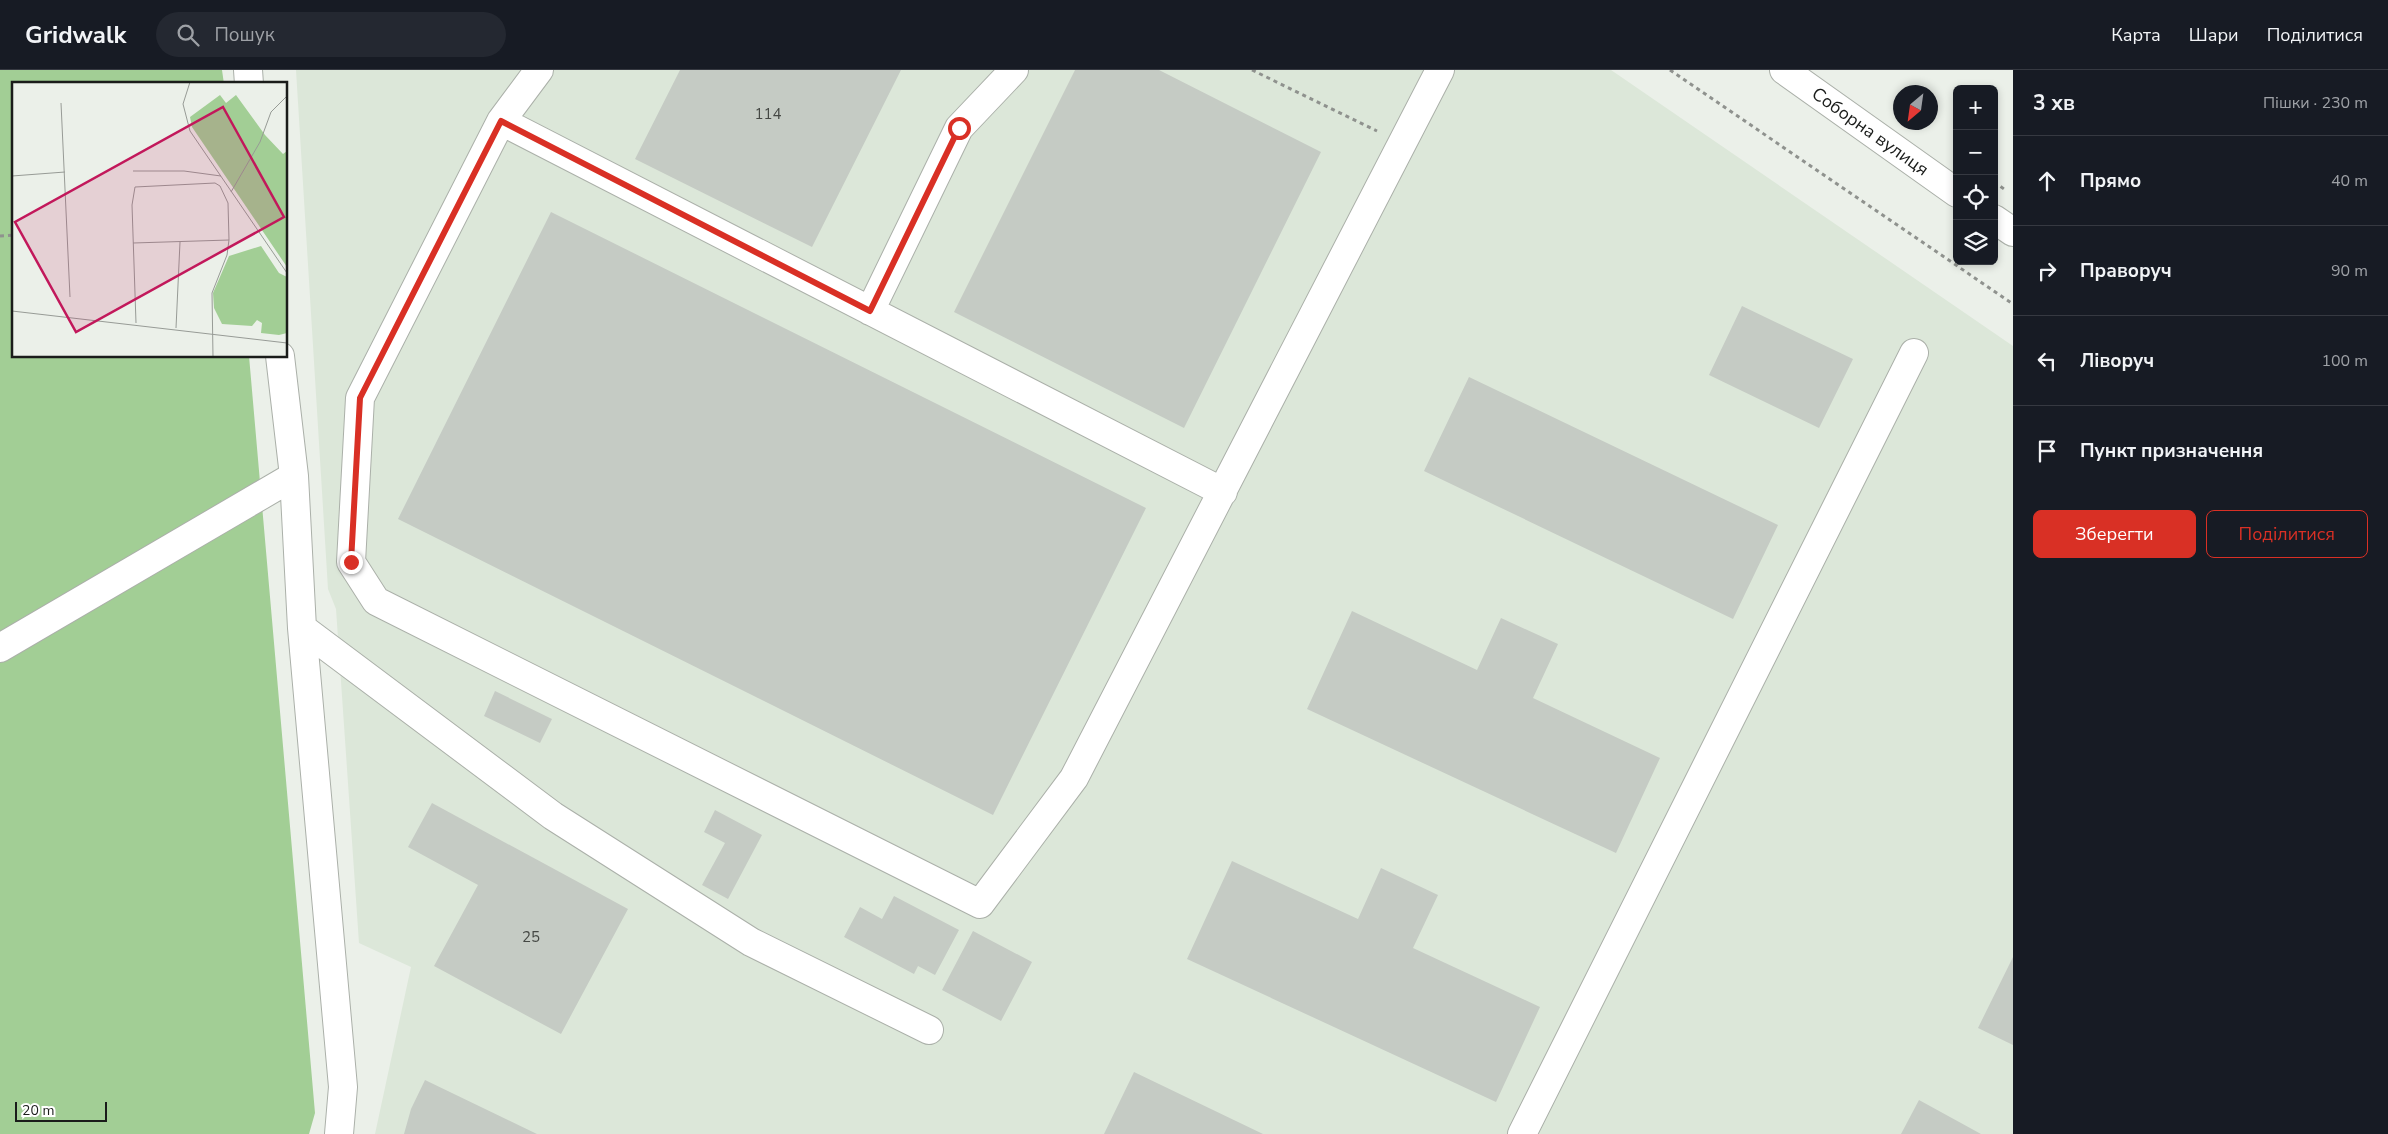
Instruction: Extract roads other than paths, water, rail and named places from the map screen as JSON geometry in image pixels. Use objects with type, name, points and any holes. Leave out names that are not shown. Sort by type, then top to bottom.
[{"type":"street","points":[[539,70],[501,121],[360,398],[351,562],[376,601],[980,904],[1074,778],[1440,70]]},
{"type":"street","points":[[870,311],[959,128],[1014,70]]},
{"type":"street","name":"Соборна вулиця","points":[[1784,70],[1953,189]]},
{"type":"street","points":[[501,121],[1223,492]]},
{"type":"street","points":[[1995,220],[2013,232]]},
{"type":"street","points":[[1522,1134],[1914,353]]},
{"type":"street","points":[[280,358],[294,476],[302,628],[343,1087],[340,1134]]},
{"type":"street","points":[[0,648],[294,476]]},
{"type":"street","points":[[302,628],[553,816],[751,942],[929,1030]]}]
